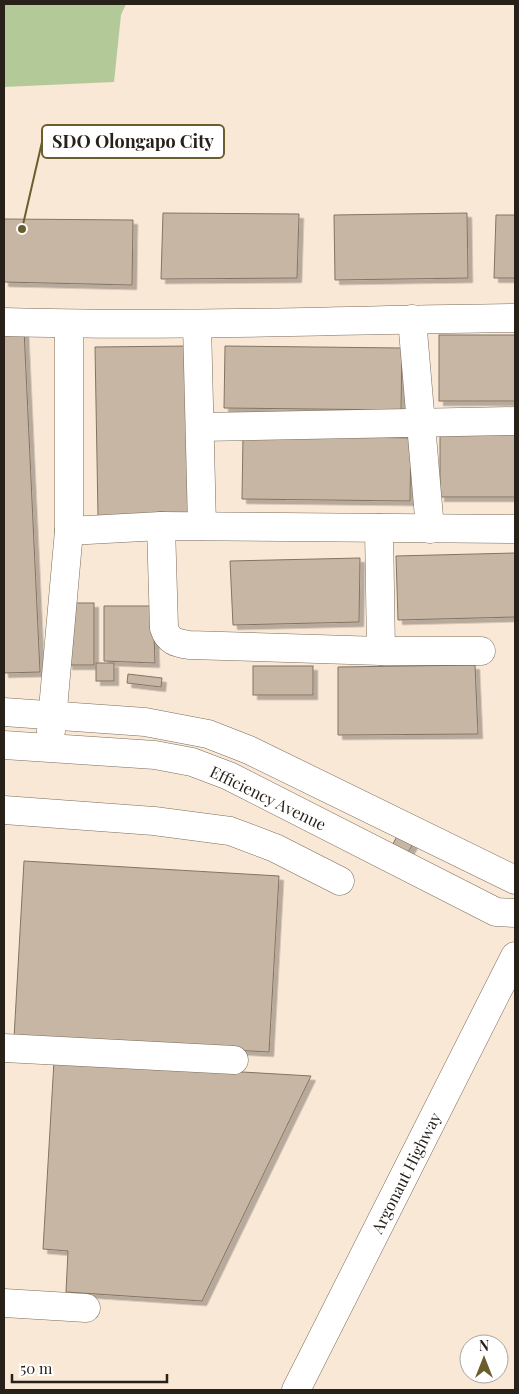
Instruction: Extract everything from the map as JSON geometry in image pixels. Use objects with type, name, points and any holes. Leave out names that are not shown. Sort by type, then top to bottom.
[{"type":"street","points":[[4,322],[197,324],[515,318]]},
{"type":"street","points":[[412,320],[430,529]]},
{"type":"street","points":[[49,747],[69,530],[69,324]]},
{"type":"street","points":[[197,324],[202,526]]},
{"type":"street","points":[[200,426],[515,422]]},
{"type":"street","points":[[69,530],[161,526],[515,530]]},
{"type":"street","points":[[161,526],[164,628],[166,636],[171,641],[189,645],[381,651],[481,651]]},
{"type":"street","points":[[379,528],[381,651]]},
{"type":"street","name":"Efficiency Avenue","points":[[4,712],[145,722],[208,734],[249,750],[515,880]]},
{"type":"street","name":"Efficiency Avenue","points":[[4,745],[155,755],[192,762],[229,776],[496,912],[515,913]]},
{"type":"street","points":[[4,810],[154,821],[230,831],[275,848],[340,881]]},
{"type":"street","name":"Argonaut Highway","points":[[296,1390],[515,956]]},
{"type":"street","points":[[4,1048],[234,1060]]},
{"type":"street","points":[[4,1303],[86,1308]]},
{"type":"green space","points":[[4,4],[126,4],[121,15],[114,82],[4,87]]},
{"type":"building","points":[[163,213],[299,214],[297,278],[161,279]]},
{"type":"building","points":[[467,213],[468,278],[335,280],[334,215]]},
{"type":"building","points":[[496,215],[515,215],[515,278],[494,278]]},
{"type":"building","points":[[4,219],[133,220],[132,285],[4,282]]},
{"type":"building","points":[[24,329],[40,672],[4,673],[4,330]]},
{"type":"building","points":[[439,335],[515,335],[515,401],[439,401]]},
{"type":"building","points":[[186,346],[188,515],[98,516],[95,347]]},
{"type":"building","points":[[225,346],[402,348],[401,410],[224,408]]},
{"type":"building","points":[[440,433],[515,433],[515,497],[440,497]]},
{"type":"building","points":[[243,435],[411,438],[410,501],[242,499]]},
{"type":"building","points":[[515,553],[515,617],[398,620],[396,556]]},
{"type":"building","points":[[360,558],[359,622],[233,625],[230,561]]},
{"type":"building","points":[[68,603],[94,603],[94,665],[68,665]]},
{"type":"building","points":[[104,606],[153,606],[155,663],[104,661]]},
{"type":"building","points":[[96,663],[114,663],[114,681],[96,681]]},
{"type":"building","points":[[475,665],[478,734],[338,735],[338,667]]},
{"type":"building","points":[[253,666],[313,666],[313,695],[253,695]]},
{"type":"building","points":[[128,674],[162,678],[161,687],[127,683]]},
{"type":"building","points":[[397,836],[413,844],[407,854],[392,846]]},
{"type":"building","points":[[24,861],[279,876],[269,1052],[14,1038]]},
{"type":"building","points":[[54,1061],[311,1076],[202,1301],[66,1292],[68,1251],[43,1249]]},
{"type":"place","name":"SDO Olongapo City","points":[[22,229]]}]
